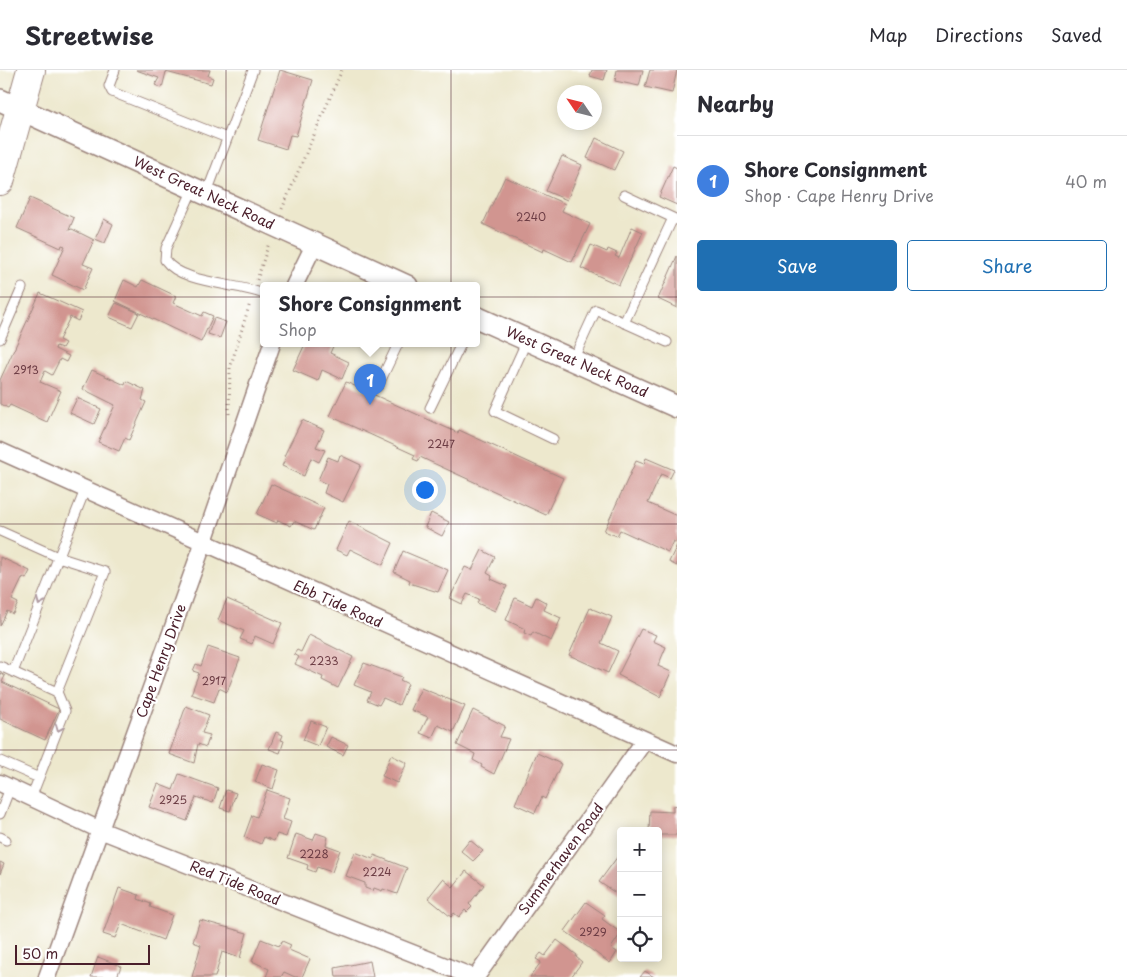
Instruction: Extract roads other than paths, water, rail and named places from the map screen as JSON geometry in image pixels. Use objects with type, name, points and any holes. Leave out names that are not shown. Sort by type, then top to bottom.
[{"type":"highway","points":[[0,181],[10,105],[31,70]]},
{"type":"street","name":"West Great Neck Road","points":[[10,105],[398,282]]},
{"type":"street","points":[[296,282],[314,245]]},
{"type":"street","name":"West Great Neck Road","points":[[480,319],[677,407]]},
{"type":"street","name":"Cape Henry Drive","points":[[47,977],[203,544],[271,347]]},
{"type":"street","name":"Ebb Tide Road","points":[[0,451],[203,544],[677,754]]},
{"type":"street","name":"Summerhaven Road","points":[[475,977],[645,740]]},
{"type":"street","name":"Red Tide Road","points":[[5,786],[100,830],[475,977]]},
{"type":"lane","points":[[115,70],[109,86],[112,92],[227,138]]},
{"type":"lane","points":[[253,70],[227,138],[199,192],[166,248],[165,260],[170,268],[206,281],[260,293]]},
{"type":"lane","points":[[624,195],[675,220],[624,323]]},
{"type":"lane","points":[[0,339],[22,288]]},
{"type":"lane","points":[[573,360],[596,310],[667,342]]},
{"type":"lane","points":[[527,340],[495,411],[553,439]]},
{"type":"lane","points":[[378,386],[397,347]]},
{"type":"lane","points":[[430,408],[460,347]]},
{"type":"lane","points":[[13,672],[85,490]]},
{"type":"lane","points":[[0,531],[58,557],[104,572],[57,692]]},
{"type":"lane","points":[[0,666],[57,692],[65,711],[31,798]]},
{"type":"lane","points":[[0,761],[38,778]]},
{"type":"lane","points":[[0,814],[5,786]]},
{"type":"place","name":"Shore Consignment","points":[[370,405]]}]
